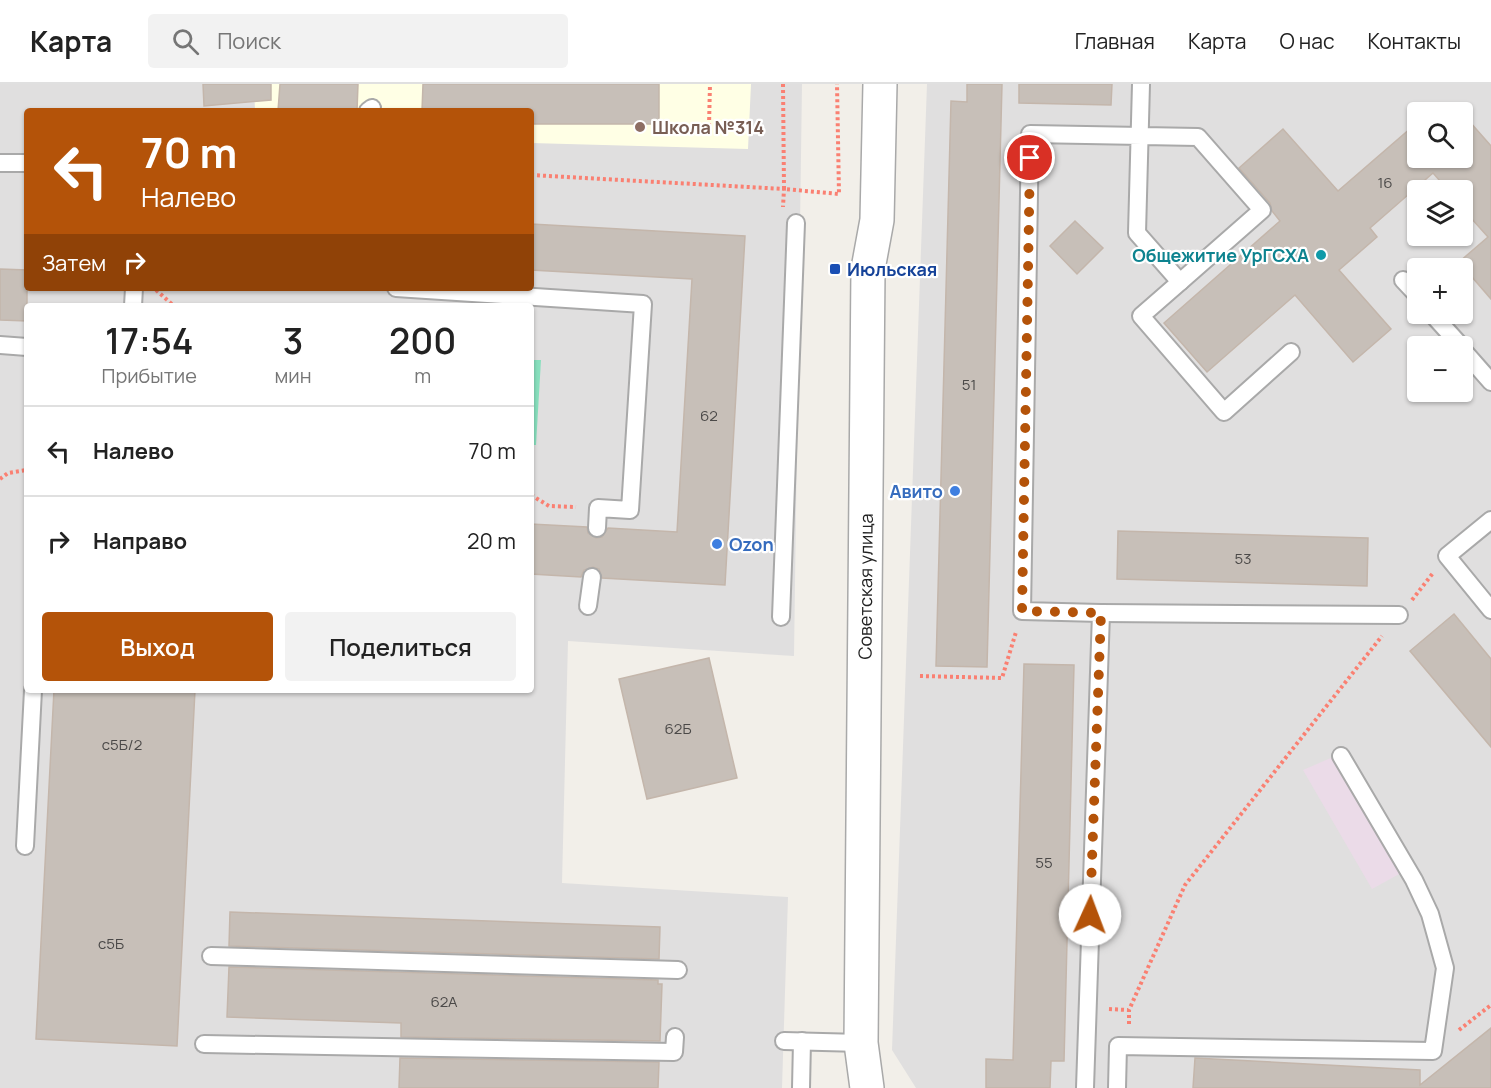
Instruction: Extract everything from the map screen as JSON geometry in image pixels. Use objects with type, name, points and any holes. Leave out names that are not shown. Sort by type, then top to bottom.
[{"type":"street","name":"Советская улица","points":[[867,1088],[861,1042],[868,269],[877,220],[880,84]]},
{"type":"lane","points":[[1141,84],[1137,233],[1180,282]]},
{"type":"lane","points":[[1290,352],[1224,412],[1141,316],[1262,210],[1198,137],[1030,135],[1022,611],[1399,615]]},
{"type":"lane","points":[[0,162],[24,163]]},
{"type":"lane","points":[[781,616],[796,223]]},
{"type":"lane","points":[[1404,280],[1407,283]]},
{"type":"lane","points":[[442,291],[644,304],[630,510],[598,508],[597,528]]},
{"type":"lane","points":[[1441,324],[1451,336]]},
{"type":"lane","points":[[0,345],[24,347]]},
{"type":"lane","points":[[1473,361],[1491,382]]},
{"type":"lane","points":[[1491,520],[1447,556],[1491,610]]},
{"type":"lane","points":[[588,606],[592,577]]},
{"type":"lane","points":[[1084,1088],[1101,613]]},
{"type":"lane","points":[[25,846],[33,693]]},
{"type":"lane","points":[[1117,1088],[1119,1046],[1433,1051],[1444,968],[1430,914],[1414,880],[1341,756]]},
{"type":"lane","points":[[211,956],[678,970]]},
{"type":"lane","points":[[204,1044],[674,1052],[675,1037]]},
{"type":"lane","points":[[784,1041],[861,1042]]},
{"type":"lane","points":[[801,1088],[802,1041]]},
{"type":"path","points":[[708,126],[710,84]]},
{"type":"path","points":[[783,84],[784,189]]},
{"type":"path","points":[[534,175],[839,194],[837,84]]},
{"type":"path","points":[[157,291],[171,303]]},
{"type":"path","points":[[0,479],[8,473],[24,470]]},
{"type":"path","points":[[534,497],[549,506],[598,508]]},
{"type":"path","points":[[1129,1010],[1185,885],[1447,556]]},
{"type":"path","points":[[920,676],[1002,678],[1022,611]]},
{"type":"path","points":[[1433,1051],[1491,1005]]},
{"type":"shaded area","points":[[0,84],[802,84],[794,656],[568,641],[562,883],[788,897],[782,1088],[0,1088]]},
{"type":"shaded area","name":"Школа №314","points":[[254,84],[751,84],[748,149],[534,143],[534,108],[255,108]]},
{"type":"shaded area","points":[[927,84],[1491,84],[1491,1088],[916,1088],[892,1050]]},
{"type":"shaded area","points":[[1333,757],[1401,873],[1372,889],[1303,770]]},
{"type":"green space","points":[[534,360],[541,360],[536,445],[534,445]]},
{"type":"building","points":[[203,84],[271,84],[271,100],[204,106]]},
{"type":"building","points":[[280,84],[358,84],[357,108],[278,108]]},
{"type":"building","points":[[423,84],[659,84],[659,124],[534,124],[534,108],[422,108]]},
{"type":"building","points":[[967,84],[1002,84],[987,667],[936,666],[951,101],[967,102]]},
{"type":"building","points":[[1019,84],[1112,84],[1111,105],[1019,103]]},
{"type":"building","points":[[1473,126],[1491,146],[1491,299],[1473,278],[1473,258],[1464,258],[1488,237],[1473,220],[1473,180],[1439,180],[1433,173],[1425,180],[1407,180],[1407,196],[1370,228],[1377,237],[1339,270],[1391,329],[1353,362],[1295,295],[1207,372],[1164,323],[1280,221],[1272,211],[1270,203],[1239,168],[1283,129],[1338,191],[1407,131],[1407,168],[1473,168]]},
{"type":"building","points":[[1075,221],[1103,248],[1077,274],[1050,246]]},
{"type":"building","points":[[534,224],[745,236],[725,585],[602,578],[599,569],[593,567],[584,570],[581,577],[534,574],[534,524],[587,527],[588,533],[596,538],[602,537],[608,528],[677,532],[692,279],[534,270]]},
{"type":"building","points":[[0,269],[24,270],[24,291],[27,291],[27,303],[24,303],[24,321],[0,320]]},
{"type":"building","points":[[1118,531],[1368,538],[1367,586],[1117,579]]},
{"type":"building","points":[[1454,614],[1491,659],[1491,747],[1410,651]]},
{"type":"building","points":[[709,658],[737,778],[647,799],[619,679]]},
{"type":"building","points":[[1024,664],[1074,665],[1064,1061],[1051,1061],[1050,1088],[986,1088],[986,1059],[1013,1060]]},
{"type":"building","points":[[54,693],[195,693],[177,1046],[36,1039]]},
{"type":"building","points":[[230,912],[660,927],[659,959],[229,946]]},
{"type":"building","points":[[229,967],[658,980],[658,984],[662,984],[660,1041],[401,1037],[401,1023],[227,1017]]},
{"type":"building","points":[[1491,1028],[1491,1088],[1193,1088],[1195,1058],[1420,1070],[1420,1085]]},
{"type":"building","points":[[400,1058],[659,1062],[658,1088],[399,1088]]},
{"type":"place","name":"Школа №314","points":[[640,127]]},
{"type":"place","name":"Общежитие УрГСХА","points":[[1321,255]]},
{"type":"place","name":"Июльская","points":[[835,269]]},
{"type":"place","name":"Авито","points":[[955,491]]},
{"type":"place","name":"Ozon","points":[[717,544]]},
{"type":"route","points":[[1030,158],[1022,611],[1101,613],[1090,915]]}]
